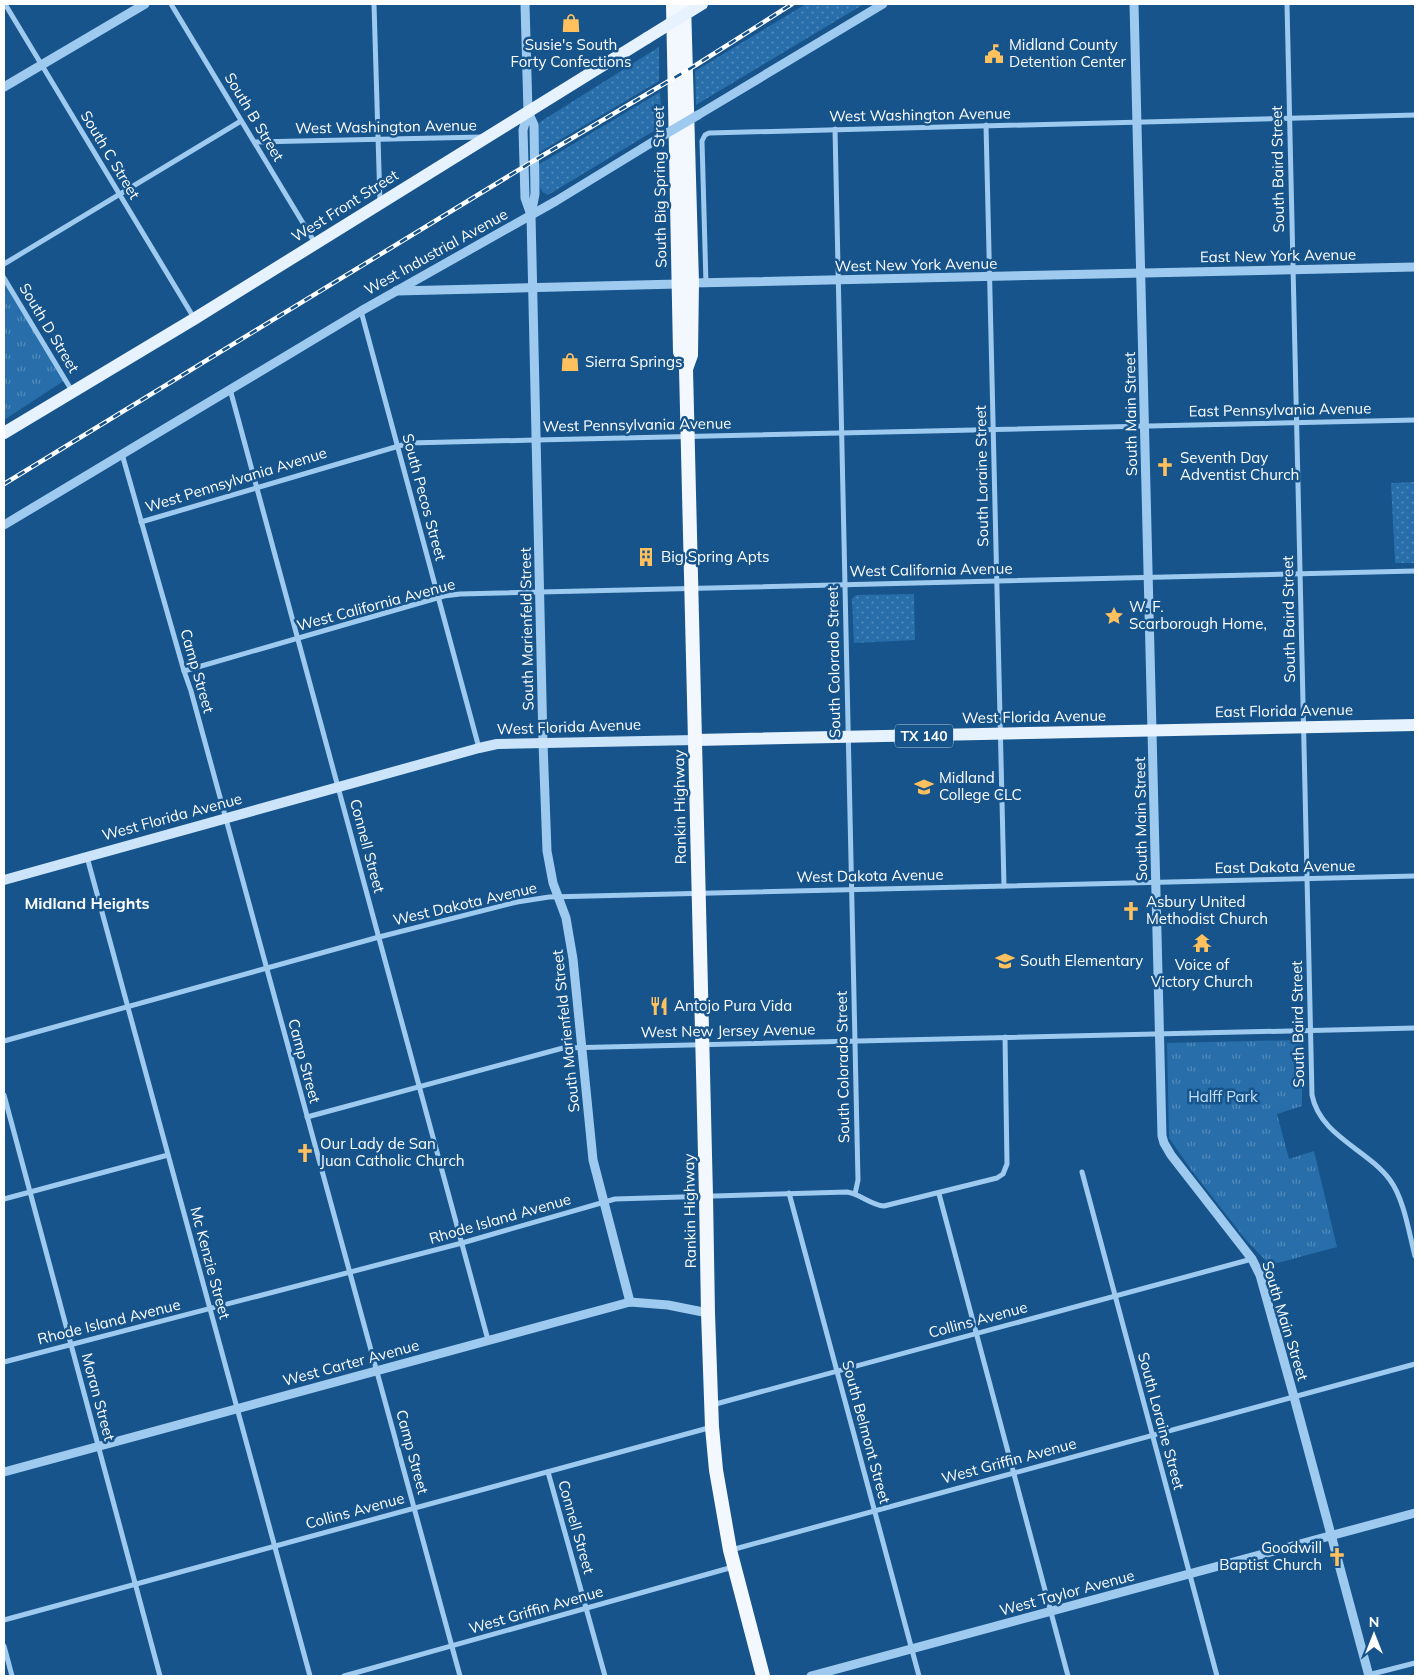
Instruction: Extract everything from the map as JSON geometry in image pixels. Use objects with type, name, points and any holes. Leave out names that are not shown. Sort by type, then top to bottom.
[{"type":"highway","name":"South Big Spring Street","points":[[673,4],[692,284]]},
{"type":"highway","name":"South Big Spring Street","points":[[684,4],[692,284],[692,355],[686,369],[695,740]]},
{"type":"highway","name":"Rankin Highway","points":[[695,740],[712,1427],[716,1470],[730,1550],[763,1676]]},
{"type":"main road","name":"West Front Street","points":[[4,433],[194,319],[702,4]]},
{"type":"main road","name":"East Florida Avenue","points":[[1152,730],[1415,725]]},
{"type":"main road","name":"West Florida Avenue","points":[[4,880],[497,744],[1152,730]]},
{"type":"street","name":"South C Street","points":[[5,4],[194,319]]},
{"type":"street","points":[[4,87],[145,4]]},
{"type":"street","name":"South B Street","points":[[171,4],[315,244]]},
{"type":"street","points":[[374,4],[380,204]]},
{"type":"street","name":"South Marienfeld Street","points":[[525,4],[528,112],[523,130],[525,198],[531,215],[539,592],[548,860],[553,883],[566,918],[570,939],[576,979],[592,1149],[630,1302]]},
{"type":"street","name":"West Industrial Avenue","points":[[4,525],[230,388],[394,291],[531,215],[883,4]]},
{"type":"street","name":"South Main Street","points":[[1134,4],[1161,1131],[1164,1143],[1171,1155],[1252,1259],[1260,1275],[1368,1676]]},
{"type":"street","name":"South Baird Street","points":[[1287,4],[1312,1094],[1317,1111],[1324,1122],[1391,1180],[1398,1195],[1415,1256]]},
{"type":"street","name":"West Washington Avenue","points":[[705,136],[711,132],[1415,115]]},
{"type":"street","points":[[4,264],[242,121]]},
{"type":"street","name":"South Loraine Street","points":[[986,125],[1004,886]]},
{"type":"street","name":"South Colorado Street","points":[[835,129],[858,1180],[855,1194]]},
{"type":"street","name":"South Big Spring Street","points":[[692,284],[702,141],[705,136]]},
{"type":"street","name":"West Washington Avenue","points":[[255,142],[487,137]]},
{"type":"street","name":"East New York Avenue","points":[[1141,273],[1415,267]]},
{"type":"street","name":"West New York Avenue","points":[[394,291],[1141,273]]},
{"type":"street","name":"South D Street","points":[[4,278],[72,392]]},
{"type":"street","name":"South Pecos Street","points":[[361,311],[479,748]]},
{"type":"street","name":"Connell Street","points":[[230,388],[488,1340]]},
{"type":"street","name":"East Pennsylvania Avenue","points":[[1145,426],[1415,420]]},
{"type":"street","name":"West Pennsylvania Avenue","points":[[141,522],[414,442],[1145,426]]},
{"type":"street","name":"Camp Street","points":[[122,454],[191,691],[460,1676]]},
{"type":"street","name":"West California Avenue","points":[[184,672],[438,598],[460,594],[1415,571]]},
{"type":"street","name":"Mc Kenzie Street","points":[[87,857],[310,1676]]},
{"type":"street","name":"East Dakota Avenue","points":[[1156,882],[1415,876]]},
{"type":"street","name":"West Dakota Avenue","points":[[4,1041],[379,937],[517,902],[558,896],[1156,882]]},
{"type":"street","name":"West New Jersey Avenue","points":[[307,1117],[563,1048],[583,1046],[1415,1028]]},
{"type":"street","name":"Rhode Island Avenue","points":[[4,1362],[349,1273],[624,1198],[847,1192],[874,1204],[884,1206],[939,1194],[996,1178],[1005,1171],[1007,1164],[1005,1037]]},
{"type":"street","name":"Moran Street","points":[[4,1095],[160,1676]]},
{"type":"street","points":[[4,1199],[168,1155]]},
{"type":"street","name":"South Loraine Street","points":[[1082,1172],[1217,1676]]},
{"type":"street","name":"South Belmont Street","points":[[789,1194],[919,1676]]},
{"type":"street","points":[[939,1194],[1068,1676]]},
{"type":"street","name":"Collins Avenue","points":[[711,1405],[1252,1259]]},
{"type":"street","name":"West Carter Avenue","points":[[4,1472],[630,1302],[668,1305],[708,1313]]},
{"type":"street","name":"West Griffin Avenue","points":[[730,1550],[1415,1364]]},
{"type":"street","name":"Collins Avenue","points":[[4,1620],[712,1427]]},
{"type":"street","name":"Connell Street","points":[[548,1472],[605,1676]]},
{"type":"street","name":"West Taylor Avenue","points":[[811,1676],[1415,1513]]},
{"type":"street","name":"West Griffin Avenue","points":[[344,1676],[734,1567]]},
{"type":"street","points":[[4,1646],[12,1676]]},
{"type":"street","points":[[1368,1676],[1415,1663]]},
{"type":"green space","points":[[806,4],[864,4],[696,105],[695,71]]},
{"type":"green space","points":[[659,47],[659,81],[538,153],[538,126],[540,122]]},
{"type":"green space","points":[[660,92],[662,126],[548,195],[544,193],[539,183],[538,165]]},
{"type":"green space","points":[[4,278],[65,380],[4,420]]},
{"type":"green space","points":[[1415,482],[1415,563],[1395,563],[1391,483]]},
{"type":"green space","points":[[914,594],[915,640],[854,643],[852,599],[856,595]]},
{"type":"green space","name":"Halff Park","points":[[1299,1040],[1302,1044],[1302,1106],[1277,1114],[1289,1159],[1314,1151],[1337,1247],[1270,1265],[1246,1240],[1192,1171],[1169,1138],[1167,1043]]},
{"type":"railway","points":[[4,484],[535,160],[696,65],[792,4]]},
{"type":"place","name":"Susie's South Forty Confections","points":[[571,23]]},
{"type":"place","name":"Midland County Detention Center","points":[[994,54]]},
{"type":"place","name":"Sierra Springs","points":[[570,362]]},
{"type":"place","name":"Seventh Day Adventist Church","points":[[1165,467]]},
{"type":"place","name":"Big Spring Apts","points":[[646,557]]},
{"type":"place","name":"W. F. Scarborough Home,","points":[[1114,616]]},
{"type":"place","name":"Midland College CLC","points":[[924,787]]},
{"type":"place","name":"Asbury United Methodist Church","points":[[1131,911]]},
{"type":"place","name":"Voice of Victory Church","points":[[1202,943]]},
{"type":"place","name":"South Elementary","points":[[1005,961]]},
{"type":"place","name":"Antojo Pura Vida","points":[[659,1006]]},
{"type":"place","name":"Our Lady de San Juan Catholic Church","points":[[305,1153]]},
{"type":"place","name":"Goodwill Baptist Church","points":[[1337,1557]]},
{"type":"district","name":"Midland Heights","points":[[87,903]]}]
